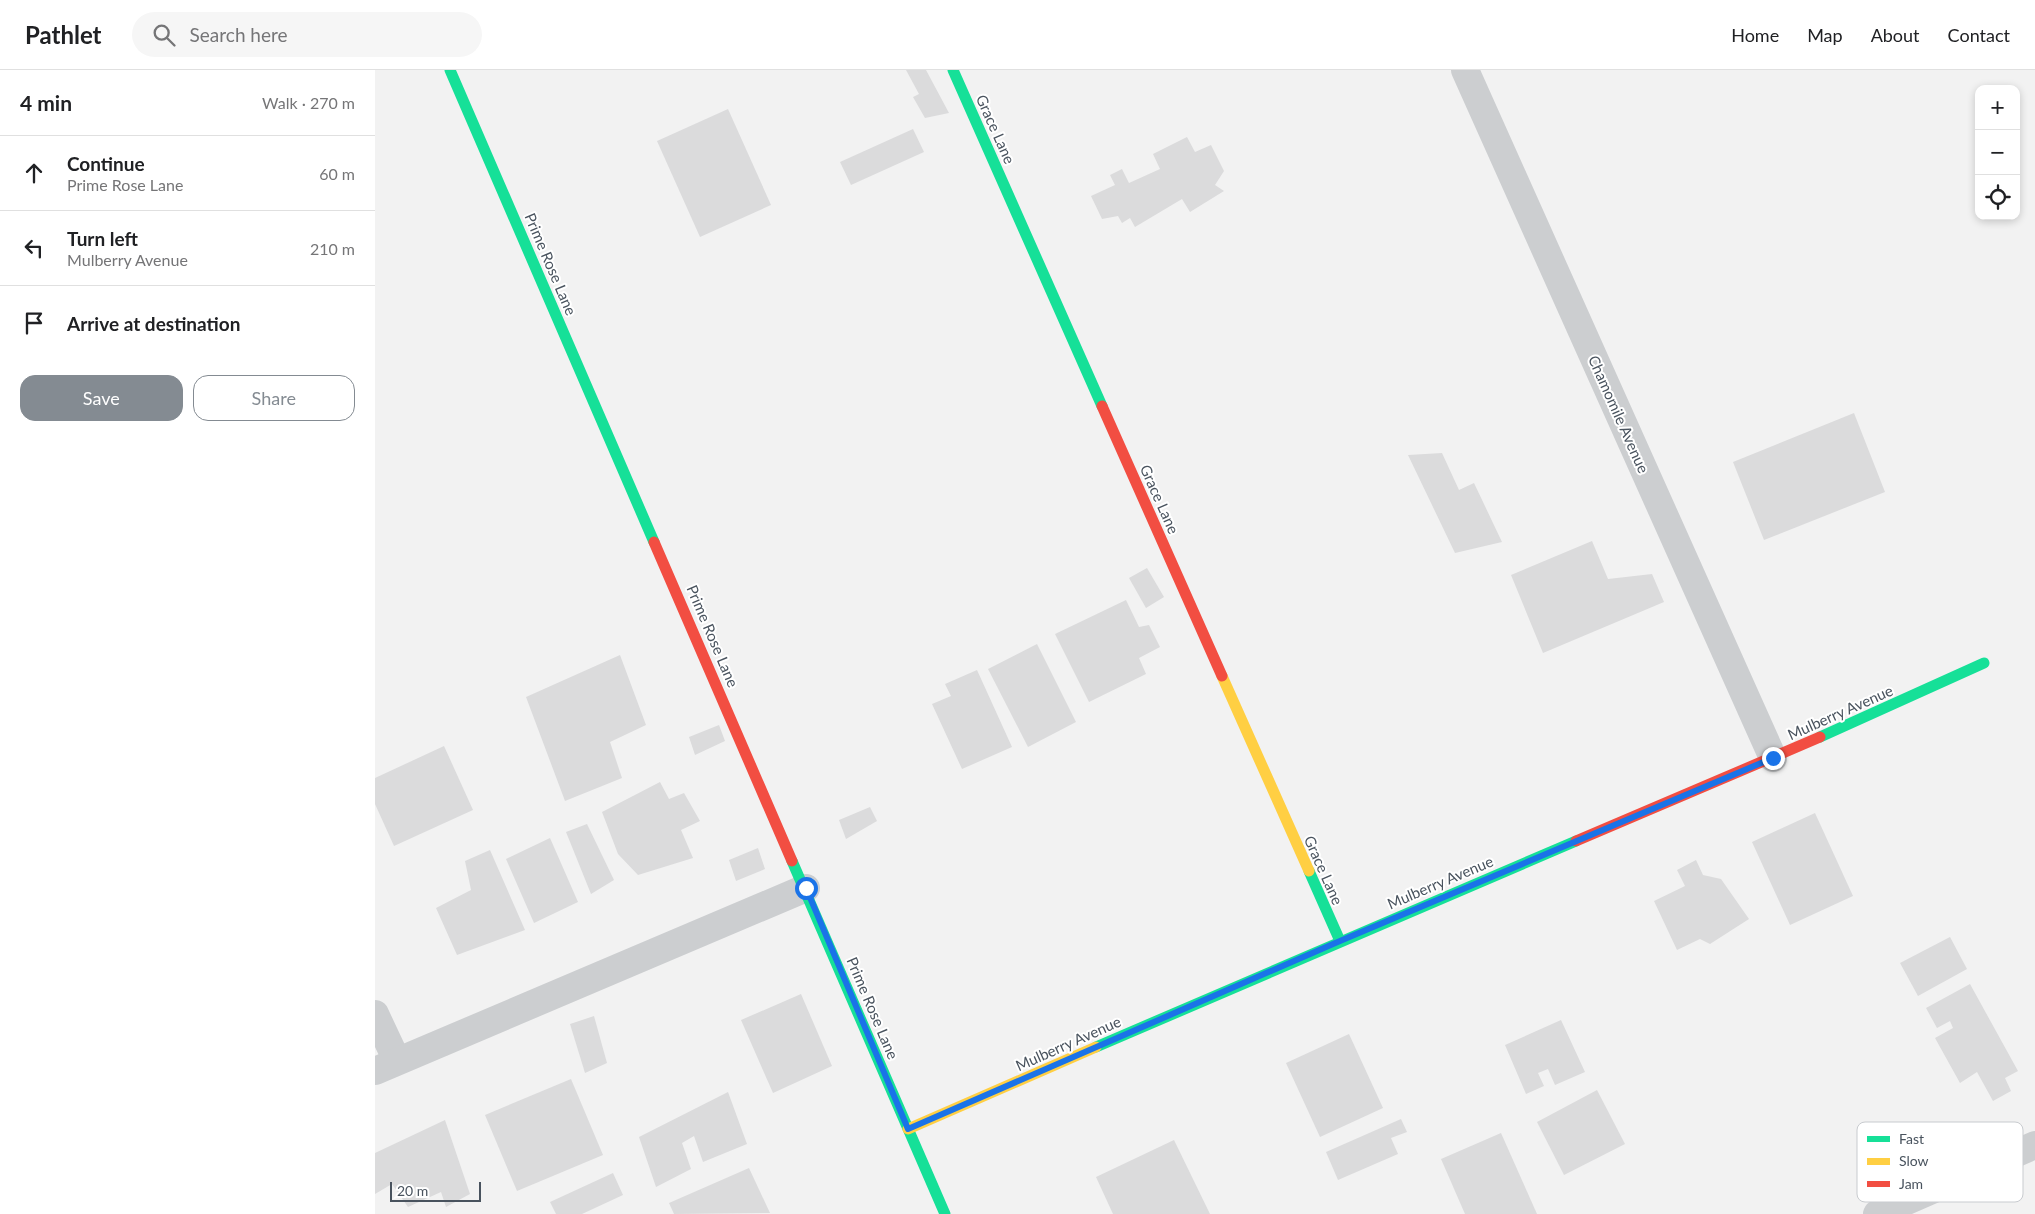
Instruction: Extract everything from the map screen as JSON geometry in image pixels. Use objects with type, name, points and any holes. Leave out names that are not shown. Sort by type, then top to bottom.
[{"type":"street","name":"Prime Rose Lane","points":[[450,70],[806,888],[945,1214]]},
{"type":"street","name":"Grace Lane","points":[[953,70],[1340,941]]},
{"type":"street","name":"Chamomile Avenue","points":[[1465,70],[1773,758]]},
{"type":"street","name":"Mulberry Avenue","points":[[908,1129],[1340,941],[1773,758],[1984,664]]},
{"type":"street","points":[[375,1014],[386,1066],[806,888]]},
{"type":"street","points":[[2023,1150],[2035,1145]]},
{"type":"street","points":[[1877,1214],[1904,1202]]},
{"type":"building","points":[[906,70],[926,70],[949,113],[925,118],[913,97],[919,94]]},
{"type":"building","points":[[728,109],[771,205],[700,237],[657,141]]},
{"type":"building","points":[[913,129],[924,152],[851,185],[840,162]]},
{"type":"building","points":[[1187,137],[1195,152],[1211,145],[1224,171],[1215,185],[1224,191],[1190,212],[1182,199],[1135,227],[1130,218],[1122,223],[1118,216],[1102,219],[1091,196],[1115,185],[1110,175],[1122,169],[1129,183],[1160,169],[1153,154]]},
{"type":"building","points":[[1854,413],[1885,492],[1764,540],[1733,462]]},
{"type":"building","points":[[1442,453],[1459,490],[1474,483],[1502,542],[1455,553],[1408,455]]},
{"type":"building","points":[[1592,541],[1608,579],[1652,574],[1664,602],[1543,653],[1511,575]]},
{"type":"building","points":[[1147,568],[1164,597],[1146,608],[1129,578]]},
{"type":"building","points":[[1126,600],[1139,627],[1149,625],[1160,647],[1139,658],[1146,674],[1089,702],[1055,634]]},
{"type":"building","points":[[1037,644],[1076,722],[1028,747],[988,669]]},
{"type":"building","points":[[620,655],[646,725],[610,742],[622,778],[565,801],[526,697]]},
{"type":"building","points":[[977,670],[1012,747],[962,769],[932,704],[951,696],[945,684]]},
{"type":"building","points":[[719,725],[725,741],[695,755],[689,737]]},
{"type":"building","points":[[444,746],[473,810],[394,846],[375,804],[375,778]]},
{"type":"building","points":[[660,782],[669,799],[684,793],[700,821],[681,830],[693,858],[638,875],[618,854],[602,812]]},
{"type":"building","points":[[870,807],[877,821],[846,839],[839,820]]},
{"type":"building","points":[[1815,813],[1853,896],[1790,925],[1752,842]]},
{"type":"building","points":[[587,824],[614,880],[591,894],[566,832]]},
{"type":"building","points":[[550,838],[578,902],[534,923],[506,859]]},
{"type":"building","points":[[758,848],[765,869],[736,881],[729,860]]},
{"type":"building","points":[[490,850],[525,930],[457,955],[436,908],[471,890],[465,861]]},
{"type":"building","points":[[1696,860],[1703,875],[1721,879],[1749,919],[1710,944],[1700,939],[1677,950],[1654,901],[1685,886],[1677,870]]},
{"type":"building","points":[[1950,937],[1967,969],[1918,996],[1900,963]]},
{"type":"building","points":[[1970,984],[2018,1071],[2005,1078],[2011,1091],[1993,1101],[1977,1072],[1960,1083],[1935,1038],[1953,1028],[1950,1021],[1937,1028],[1926,1008]]},
{"type":"building","points":[[801,994],[832,1066],[773,1093],[741,1020]]},
{"type":"building","points":[[594,1016],[607,1063],[585,1073],[570,1024]]},
{"type":"building","points":[[1561,1020],[1585,1072],[1555,1085],[1548,1069],[1538,1073],[1544,1086],[1526,1094],[1505,1045]]},
{"type":"building","points":[[1349,1034],[1383,1108],[1320,1137],[1286,1063]]},
{"type":"building","points":[[571,1079],[603,1155],[517,1191],[485,1115]]},
{"type":"building","points":[[1597,1090],[1625,1144],[1564,1175],[1537,1122]]},
{"type":"building","points":[[728,1092],[747,1144],[703,1162],[694,1136],[682,1143],[691,1169],[656,1187],[639,1137]]},
{"type":"building","points":[[1401,1119],[1407,1132],[1391,1138],[1398,1154],[1338,1180],[1326,1152]]},
{"type":"building","points":[[445,1120],[470,1194],[446,1207],[441,1192],[408,1207],[392,1184],[375,1194],[375,1153]]},
{"type":"building","points":[[1501,1133],[1537,1214],[1465,1214],[1441,1159]]},
{"type":"building","points":[[1174,1140],[1210,1214],[1113,1214],[1096,1177]]},
{"type":"building","points":[[749,1168],[770,1213],[674,1214],[669,1203]]},
{"type":"building","points":[[613,1173],[623,1195],[582,1214],[556,1214],[550,1202]]},
{"type":"traffic: fast","points":[[450,70],[654,542]]},
{"type":"traffic: fast","points":[[953,70],[1102,406]]},
{"type":"traffic: fast","points":[[1820,737],[1984,663]]},
{"type":"traffic: fast","points":[[1096,1047],[1576,841]]},
{"type":"traffic: fast","points":[[792,861],[945,1214]]},
{"type":"traffic: fast","points":[[1309,871],[1340,941]]},
{"type":"traffic: slow","points":[[1222,676],[1309,871]]},
{"type":"traffic: slow","points":[[908,1129],[1096,1047]]},
{"type":"traffic: jam","points":[[1102,406],[1222,676]]},
{"type":"traffic: jam","points":[[654,542],[792,861]]},
{"type":"traffic: jam","points":[[1576,841],[1820,737]]},
{"type":"route","points":[[806,888],[908,1129],[1340,941],[1773,758]]}]
